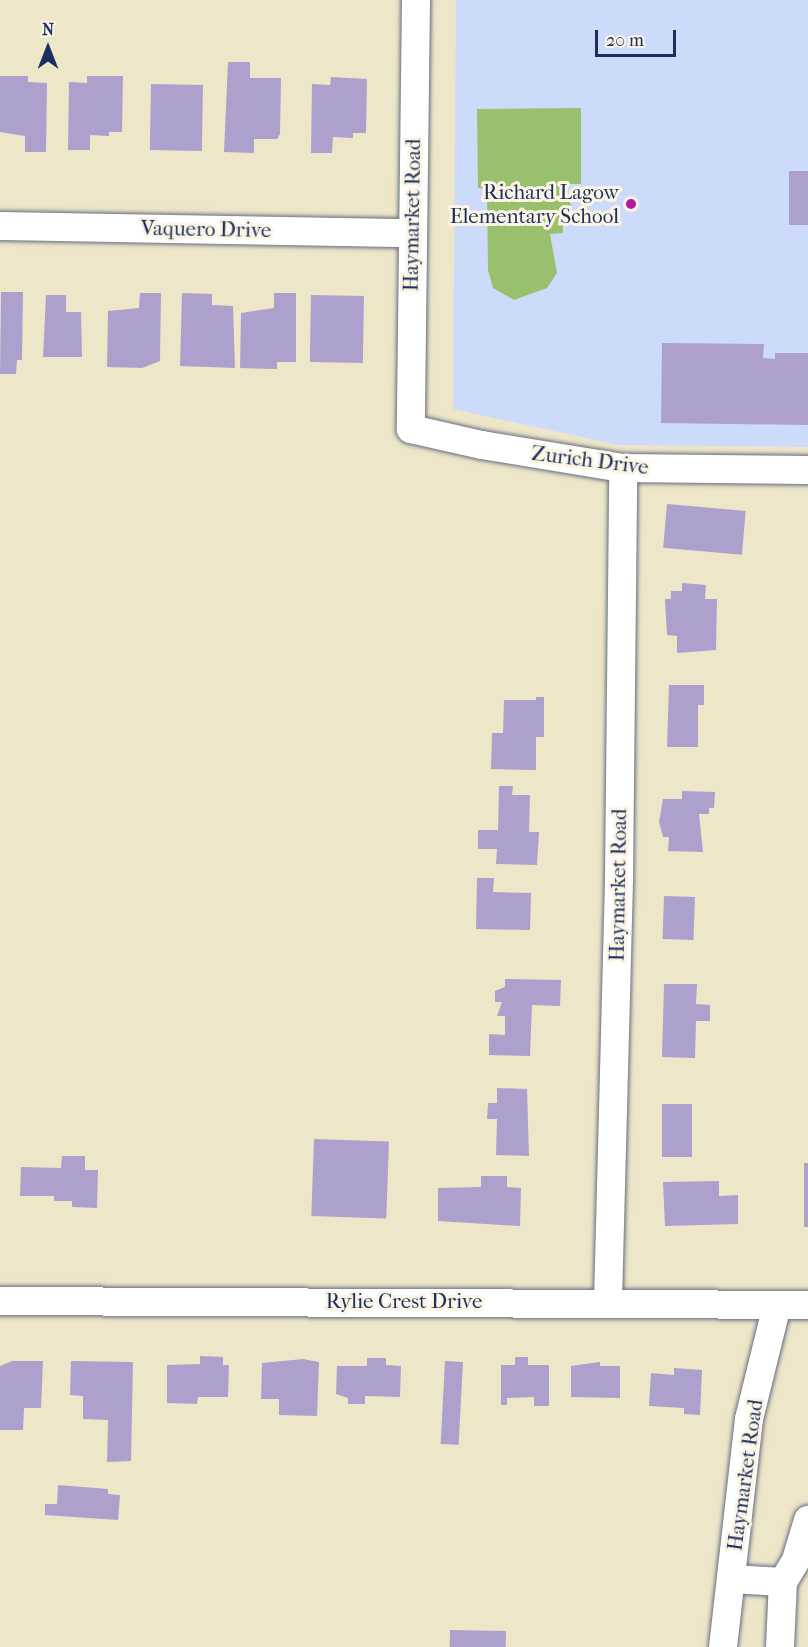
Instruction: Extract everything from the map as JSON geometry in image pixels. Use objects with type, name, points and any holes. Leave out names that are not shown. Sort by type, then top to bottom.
[{"type":"street","name":"Haymarket Road","points":[[411,429],[411,232],[416,0]]},
{"type":"street","name":"Vaquero Drive","points":[[0,226],[411,232]]},
{"type":"street","name":"Zurich Drive","points":[[411,429],[482,446],[623,468],[808,470]]},
{"type":"street","name":"Haymarket Road","points":[[608,1301],[619,879],[623,468]]},
{"type":"street","name":"Rylie Crest Drive","points":[[0,1301],[608,1301],[808,1305]]},
{"type":"street","name":"Haymarket Road","points":[[723,1647],[750,1419],[777,1305]]},
{"type":"street","points":[[780,1647],[783,1582],[796,1560],[808,1520]]},
{"type":"street","points":[[731,1579],[783,1582]]},
{"type":"shaded area","name":"Richard Lagow Elementary School","points":[[456,0],[808,0],[808,447],[618,445],[453,409]]},
{"type":"green space","points":[[581,108],[581,184],[561,184],[571,205],[571,216],[563,225],[563,233],[550,234],[557,273],[547,288],[514,300],[493,288],[488,270],[487,189],[478,188],[477,109]]},
{"type":"building","points":[[228,62],[250,62],[250,78],[281,78],[280,134],[277,139],[254,139],[254,153],[224,152]]},
{"type":"building","points":[[0,76],[28,76],[28,82],[47,83],[46,152],[25,152],[25,136],[0,132]]},
{"type":"building","points":[[87,76],[123,76],[122,132],[109,132],[109,136],[90,135],[90,150],[68,150],[69,82],[87,83]]},
{"type":"building","points":[[331,77],[367,79],[366,133],[353,133],[353,138],[333,137],[332,153],[311,153],[312,84],[330,85]]},
{"type":"building","points":[[151,84],[203,85],[202,151],[150,150]]},
{"type":"building","points":[[789,171],[808,171],[808,225],[789,225]]},
{"type":"building","points":[[1,292],[23,292],[22,360],[17,360],[16,374],[0,374]]},
{"type":"building","points":[[140,293],[161,293],[160,361],[142,368],[107,367],[108,311],[139,308]]},
{"type":"building","points":[[182,293],[212,294],[212,305],[233,306],[235,368],[180,366]]},
{"type":"building","points":[[274,293],[296,293],[296,362],[277,362],[277,369],[240,368],[241,313],[274,308]]},
{"type":"building","points":[[46,295],[66,295],[66,312],[81,312],[82,357],[43,357]]},
{"type":"building","points":[[311,295],[364,296],[363,363],[310,362]]},
{"type":"building","points":[[662,343],[764,344],[763,358],[775,359],[775,353],[808,353],[808,425],[661,423]]},
{"type":"building","points":[[667,504],[746,511],[742,555],[663,548]]},
{"type":"building","points":[[682,583],[706,585],[705,599],[717,599],[716,650],[677,653],[677,636],[667,635],[665,599],[671,599],[671,591],[682,591]]},
{"type":"building","points":[[669,685],[704,685],[704,705],[698,705],[698,747],[667,747]]},
{"type":"building","points":[[536,697],[544,697],[544,737],[536,737],[536,770],[491,769],[492,733],[503,733],[504,700],[536,700]]},
{"type":"building","points":[[499,786],[513,786],[512,795],[530,795],[529,832],[539,832],[537,865],[496,864],[497,849],[478,849],[478,830],[498,830]]},
{"type":"building","points":[[682,791],[715,792],[714,808],[709,808],[709,814],[699,814],[703,852],[668,851],[669,837],[663,837],[659,822],[663,799],[682,799]]},
{"type":"building","points":[[477,878],[494,878],[493,892],[531,893],[530,930],[476,929]]},
{"type":"building","points":[[664,896],[695,897],[693,940],[662,939]]},
{"type":"building","points":[[505,979],[561,980],[560,1006],[532,1005],[530,1056],[489,1055],[489,1034],[505,1035],[505,1016],[497,1016],[502,1002],[495,1002],[495,991],[505,987]]},
{"type":"building","points":[[664,984],[697,984],[696,1004],[710,1005],[710,1021],[696,1021],[695,1058],[662,1057]]},
{"type":"building","points":[[497,1088],[527,1089],[529,1156],[496,1155],[497,1119],[487,1119],[488,1103],[497,1103]]},
{"type":"building","points":[[662,1104],[692,1104],[692,1157],[662,1157]]},
{"type":"building","points":[[314,1139],[389,1142],[386,1219],[311,1216]]},
{"type":"building","points":[[62,1156],[85,1156],[85,1170],[98,1170],[97,1208],[72,1207],[72,1201],[54,1201],[54,1196],[20,1196],[21,1167],[61,1168]]},
{"type":"building","points":[[804,1163],[808,1163],[808,1227],[804,1227]]},
{"type":"building","points":[[481,1176],[507,1176],[507,1187],[521,1188],[520,1226],[438,1221],[438,1188],[481,1187]]},
{"type":"building","points":[[719,1181],[719,1196],[738,1195],[738,1224],[665,1226],[663,1182]]},
{"type":"building","points":[[200,1356],[223,1357],[223,1365],[229,1365],[228,1397],[198,1397],[197,1404],[167,1403],[167,1365],[200,1364]]},
{"type":"building","points":[[515,1357],[528,1357],[528,1365],[549,1365],[549,1406],[534,1406],[534,1397],[507,1398],[507,1405],[501,1405],[501,1365],[515,1365]]},
{"type":"building","points":[[367,1358],[386,1358],[386,1365],[401,1366],[400,1397],[365,1396],[365,1404],[348,1404],[348,1398],[336,1394],[337,1366],[367,1366]]},
{"type":"building","points":[[303,1359],[319,1362],[317,1416],[279,1415],[279,1399],[261,1399],[262,1363]]},
{"type":"building","points":[[12,1361],[43,1361],[41,1408],[24,1408],[23,1430],[0,1430],[0,1366]]},
{"type":"building","points":[[71,1361],[133,1362],[131,1461],[107,1462],[108,1420],[83,1419],[83,1396],[70,1395]]},
{"type":"building","points":[[445,1361],[463,1362],[459,1445],[441,1444]]},
{"type":"building","points":[[600,1362],[600,1366],[620,1366],[620,1398],[571,1397],[571,1366]]},
{"type":"building","points":[[674,1368],[702,1370],[700,1415],[684,1414],[684,1408],[649,1406],[651,1373],[674,1375]]},
{"type":"building","points":[[58,1485],[108,1489],[108,1494],[120,1495],[118,1520],[45,1515],[45,1504],[57,1504]]},
{"type":"building","points":[[450,1630],[506,1631],[506,1647],[450,1647]]},
{"type":"place","name":"Richard Lagow Elementary School","points":[[631,204]]}]
